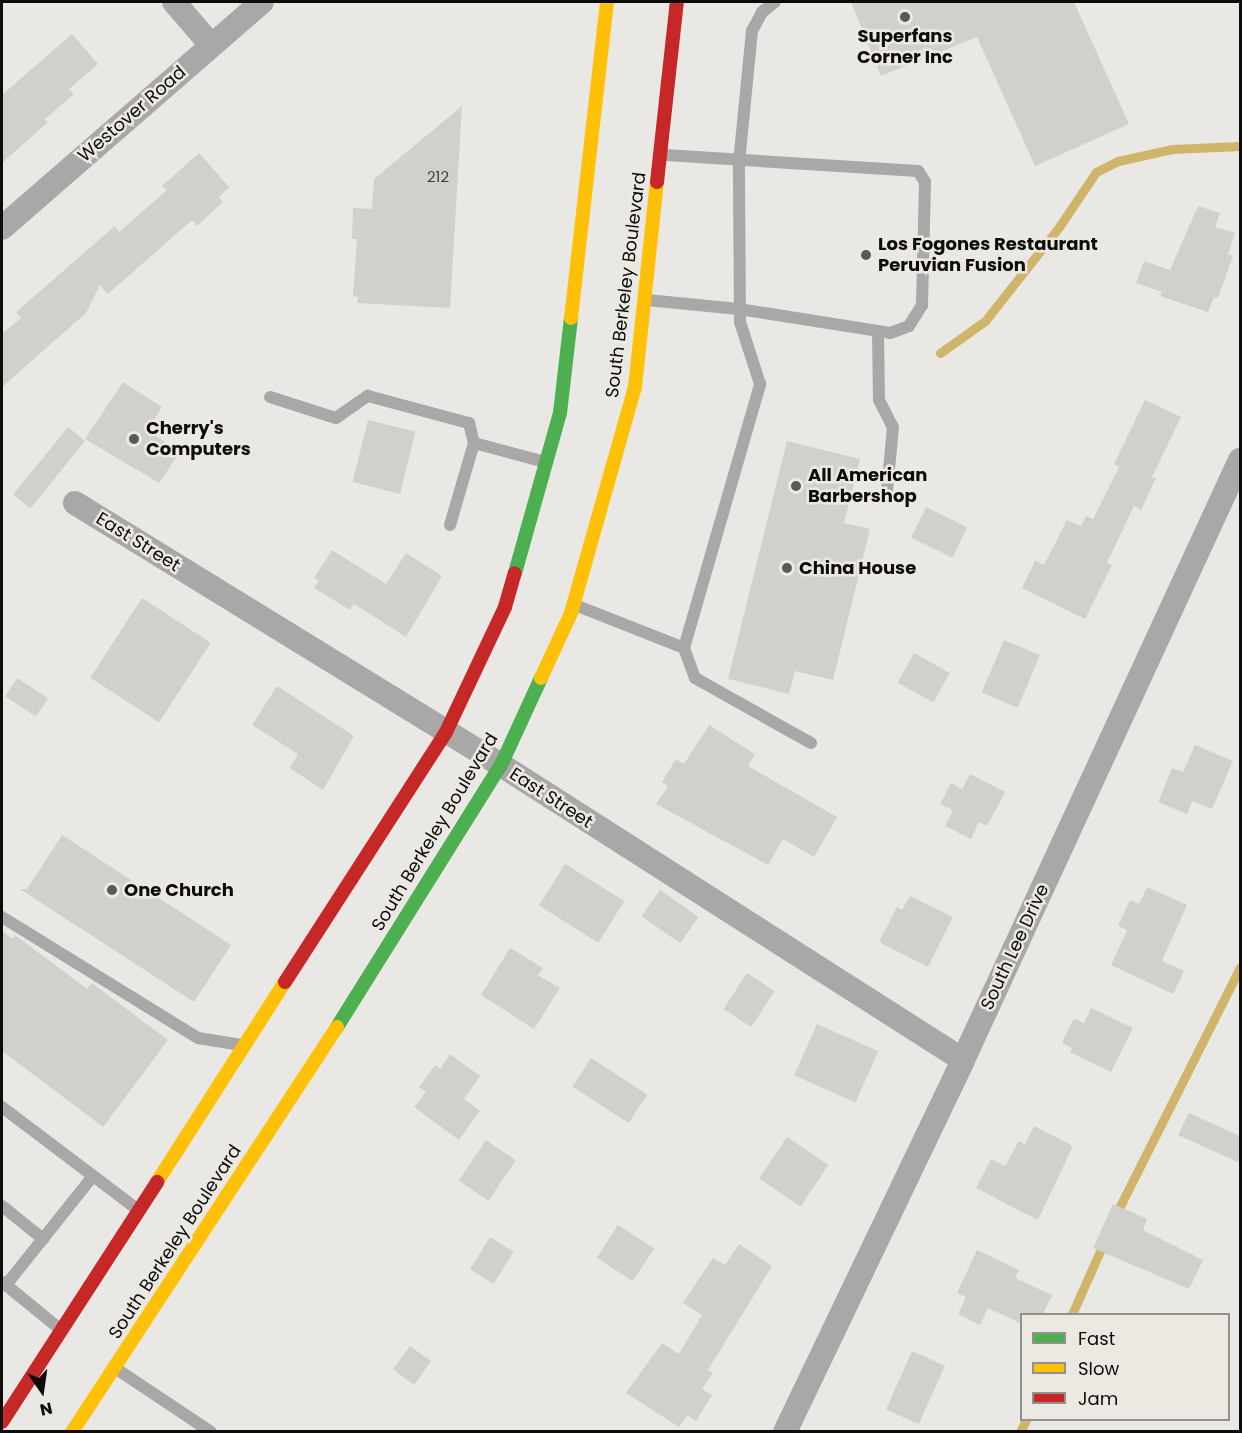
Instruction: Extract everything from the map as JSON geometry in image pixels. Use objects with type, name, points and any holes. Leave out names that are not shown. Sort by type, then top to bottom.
[{"type":"street","points":[[174,2],[211,45]]},
{"type":"street","name":"Westover Road","points":[[2,228],[262,2]]},
{"type":"street","points":[[2,1422],[446,732],[505,607],[560,413],[607,2]]},
{"type":"street","name":"South Berkeley Boulevard","points":[[75,1430],[301,1084],[501,765],[574,604],[635,387],[678,2]]},
{"type":"street","name":"South Lee Drive","points":[[785,1431],[963,1060],[1240,460]]},
{"type":"street","name":"East Street","points":[[75,503],[501,765],[963,1060]]},
{"type":"lane","points":[[775,2],[762,12],[752,30],[739,163],[739,309],[760,384],[684,648],[695,678],[811,743]]},
{"type":"lane","points":[[645,300],[739,309],[890,333],[909,326],[922,305],[923,176],[910,170],[739,163],[660,155]]},
{"type":"lane","points":[[878,331],[879,399],[893,427],[887,491]]},
{"type":"lane","points":[[270,397],[336,418],[368,396],[469,423],[474,443],[450,525]]},
{"type":"lane","points":[[474,443],[546,462]]},
{"type":"lane","points":[[574,604],[684,648]]},
{"type":"lane","points":[[2,917],[198,1038],[246,1046]]},
{"type":"lane","points":[[2,1107],[139,1211]]},
{"type":"lane","points":[[62,1331],[4,1284],[93,1176]]},
{"type":"lane","points":[[2,1206],[43,1239]]},
{"type":"lane","points":[[114,1368],[211,1431]]},
{"type":"building","points":[[851,2],[1074,2],[1129,124],[1035,166],[977,37],[881,76]]},
{"type":"building","points":[[72,34],[98,64],[69,89],[74,94],[45,119],[48,122],[2,163],[2,95]]},
{"type":"building","points":[[462,106],[450,308],[357,303],[358,297],[353,296],[357,239],[352,239],[353,208],[372,209],[374,179]]},
{"type":"building","points":[[199,153],[229,187],[219,197],[223,202],[197,226],[192,220],[108,294],[100,285],[86,313],[2,387],[2,334],[21,318],[16,312],[115,226],[119,232],[167,190],[162,186]]},
{"type":"building","points":[[1198,206],[1220,213],[1215,227],[1235,233],[1228,254],[1233,256],[1218,298],[1214,297],[1208,312],[1160,296],[1162,292],[1136,283],[1144,261],[1170,270]]},
{"type":"building","points":[[123,382],[162,407],[147,430],[180,452],[159,483],[85,439]]},
{"type":"building","points":[[1145,400],[1181,417],[1152,477],[1156,478],[1141,510],[1134,506],[1107,563],[1112,565],[1085,619],[1022,588],[1035,561],[1044,565],[1067,520],[1081,526],[1086,516],[1093,519],[1119,467],[1114,464]]},
{"type":"building","points":[[368,420],[416,432],[400,494],[353,482]]},
{"type":"building","points":[[68,427],[85,441],[30,508],[13,495]]},
{"type":"building","points":[[787,441],[860,459],[844,523],[870,529],[833,680],[795,671],[789,694],[728,679]]},
{"type":"building","points":[[926,507],[967,527],[952,558],[911,538]]},
{"type":"building","points":[[332,550],[386,584],[406,553],[442,576],[406,637],[354,604],[350,610],[314,588],[319,581],[314,578]]},
{"type":"building","points":[[142,598],[211,643],[159,722],[90,678]]},
{"type":"building","points":[[1004,640],[1040,655],[1018,708],[982,692]]},
{"type":"building","points":[[914,653],[950,673],[933,703],[898,683]]},
{"type":"building","points":[[17,678],[48,698],[36,717],[5,696]]},
{"type":"building","points":[[277,686],[354,736],[323,790],[290,768],[298,754],[252,725]]},
{"type":"building","points":[[709,725],[755,754],[748,766],[837,817],[814,857],[783,839],[768,865],[656,804],[668,786],[662,782],[676,759],[684,764]]},
{"type":"building","points":[[1195,745],[1233,761],[1212,809],[1192,801],[1187,814],[1158,802],[1172,768],[1183,772]]},
{"type":"building","points":[[970,774],[1005,792],[987,826],[979,822],[971,839],[945,826],[953,810],[940,804],[951,783],[962,789]]},
{"type":"building","points":[[62,835],[231,945],[194,1002],[20,889],[27,889]]},
{"type":"building","points":[[565,864],[624,901],[598,943],[539,906]]},
{"type":"building","points":[[1147,887],[1187,905],[1162,961],[1184,971],[1173,994],[1111,965],[1127,930],[1118,926],[1130,900],[1139,904]]},
{"type":"building","points":[[660,890],[699,917],[680,943],[642,916]]},
{"type":"building","points":[[910,896],[953,917],[928,967],[879,942],[897,907],[902,910]]},
{"type":"building","points":[[2,931],[13,939],[15,935],[87,989],[92,983],[168,1040],[103,1127],[2,1051]]},
{"type":"building","points":[[510,948],[543,968],[538,975],[560,988],[534,1029],[481,995]]},
{"type":"building","points":[[747,973],[775,991],[751,1027],[724,1009]]},
{"type":"building","points":[[1091,1008],[1133,1028],[1111,1072],[1070,1052],[1072,1048],[1062,1043],[1074,1018],[1084,1023]]},
{"type":"building","points":[[817,1024],[878,1051],[855,1102],[794,1075]]},
{"type":"building","points":[[450,1054],[480,1076],[464,1099],[480,1111],[459,1140],[414,1107],[426,1092],[419,1087],[435,1065],[440,1069]]},
{"type":"building","points":[[591,1058],[647,1094],[629,1123],[572,1087]]},
{"type":"building","points":[[1189,1113],[1240,1136],[1240,1163],[1178,1135]]},
{"type":"building","points":[[1034,1126],[1073,1146],[1038,1220],[976,1188],[991,1159],[1005,1166],[1019,1141],[1025,1144]]},
{"type":"building","points":[[787,1137],[828,1165],[800,1206],[759,1178]]},
{"type":"building","points":[[486,1140],[516,1160],[488,1201],[459,1181]]},
{"type":"building","points":[[1113,1204],[1147,1219],[1143,1230],[1203,1260],[1189,1289],[1093,1248]]},
{"type":"building","points":[[618,1225],[654,1248],[633,1281],[597,1258]]},
{"type":"building","points":[[490,1237],[514,1252],[494,1284],[470,1269]]},
{"type":"building","points":[[739,1244],[772,1266],[708,1370],[713,1373],[702,1389],[712,1395],[696,1421],[687,1415],[679,1427],[626,1393],[662,1343],[679,1354],[702,1315],[683,1303],[713,1258],[725,1265]]},
{"type":"building","points":[[977,1250],[1019,1270],[1015,1278],[1052,1295],[1043,1313],[1020,1313],[1020,1323],[988,1308],[980,1325],[958,1314],[966,1297],[957,1293]]},
{"type":"building","points":[[410,1346],[431,1361],[414,1385],[393,1369]]},
{"type":"building","points":[[912,1351],[945,1366],[919,1424],[886,1409]]},
{"type":"waterway","points":[[940,353],[985,321],[1059,227],[1096,172],[1118,161],[1172,149],[1240,146]]},
{"type":"waterway","points":[[1115,1216],[1240,968]]},
{"type":"waterway","points":[[1072,1313],[1105,1240]]},
{"type":"waterway","points":[[1020,1432],[1026,1421]]},
{"type":"traffic: fast","points":[[515,573],[560,413],[571,318]]},
{"type":"traffic: fast","points":[[337,1027],[501,765],[541,678]]},
{"type":"traffic: slow","points":[[571,318],[607,2]]},
{"type":"traffic: slow","points":[[541,678],[571,613],[635,387],[657,182]]},
{"type":"traffic: slow","points":[[157,1182],[285,982]]},
{"type":"traffic: slow","points":[[72,1432],[337,1027]]},
{"type":"traffic: jam","points":[[657,182],[677,2]]},
{"type":"traffic: jam","points":[[285,982],[446,732],[505,607],[515,573]]},
{"type":"traffic: jam","points":[[2,1422],[157,1182]]},
{"type":"place","name":"Superfans Corner Inc","points":[[905,17]]},
{"type":"place","name":"Los Fogones Restaurant Peruvian Fusion","points":[[866,255]]},
{"type":"place","name":"Cherry's Computers","points":[[134,439]]},
{"type":"place","name":"All American Barbershop","points":[[796,486]]},
{"type":"place","name":"China House","points":[[787,568]]},
{"type":"place","name":"One Church","points":[[112,890]]}]
